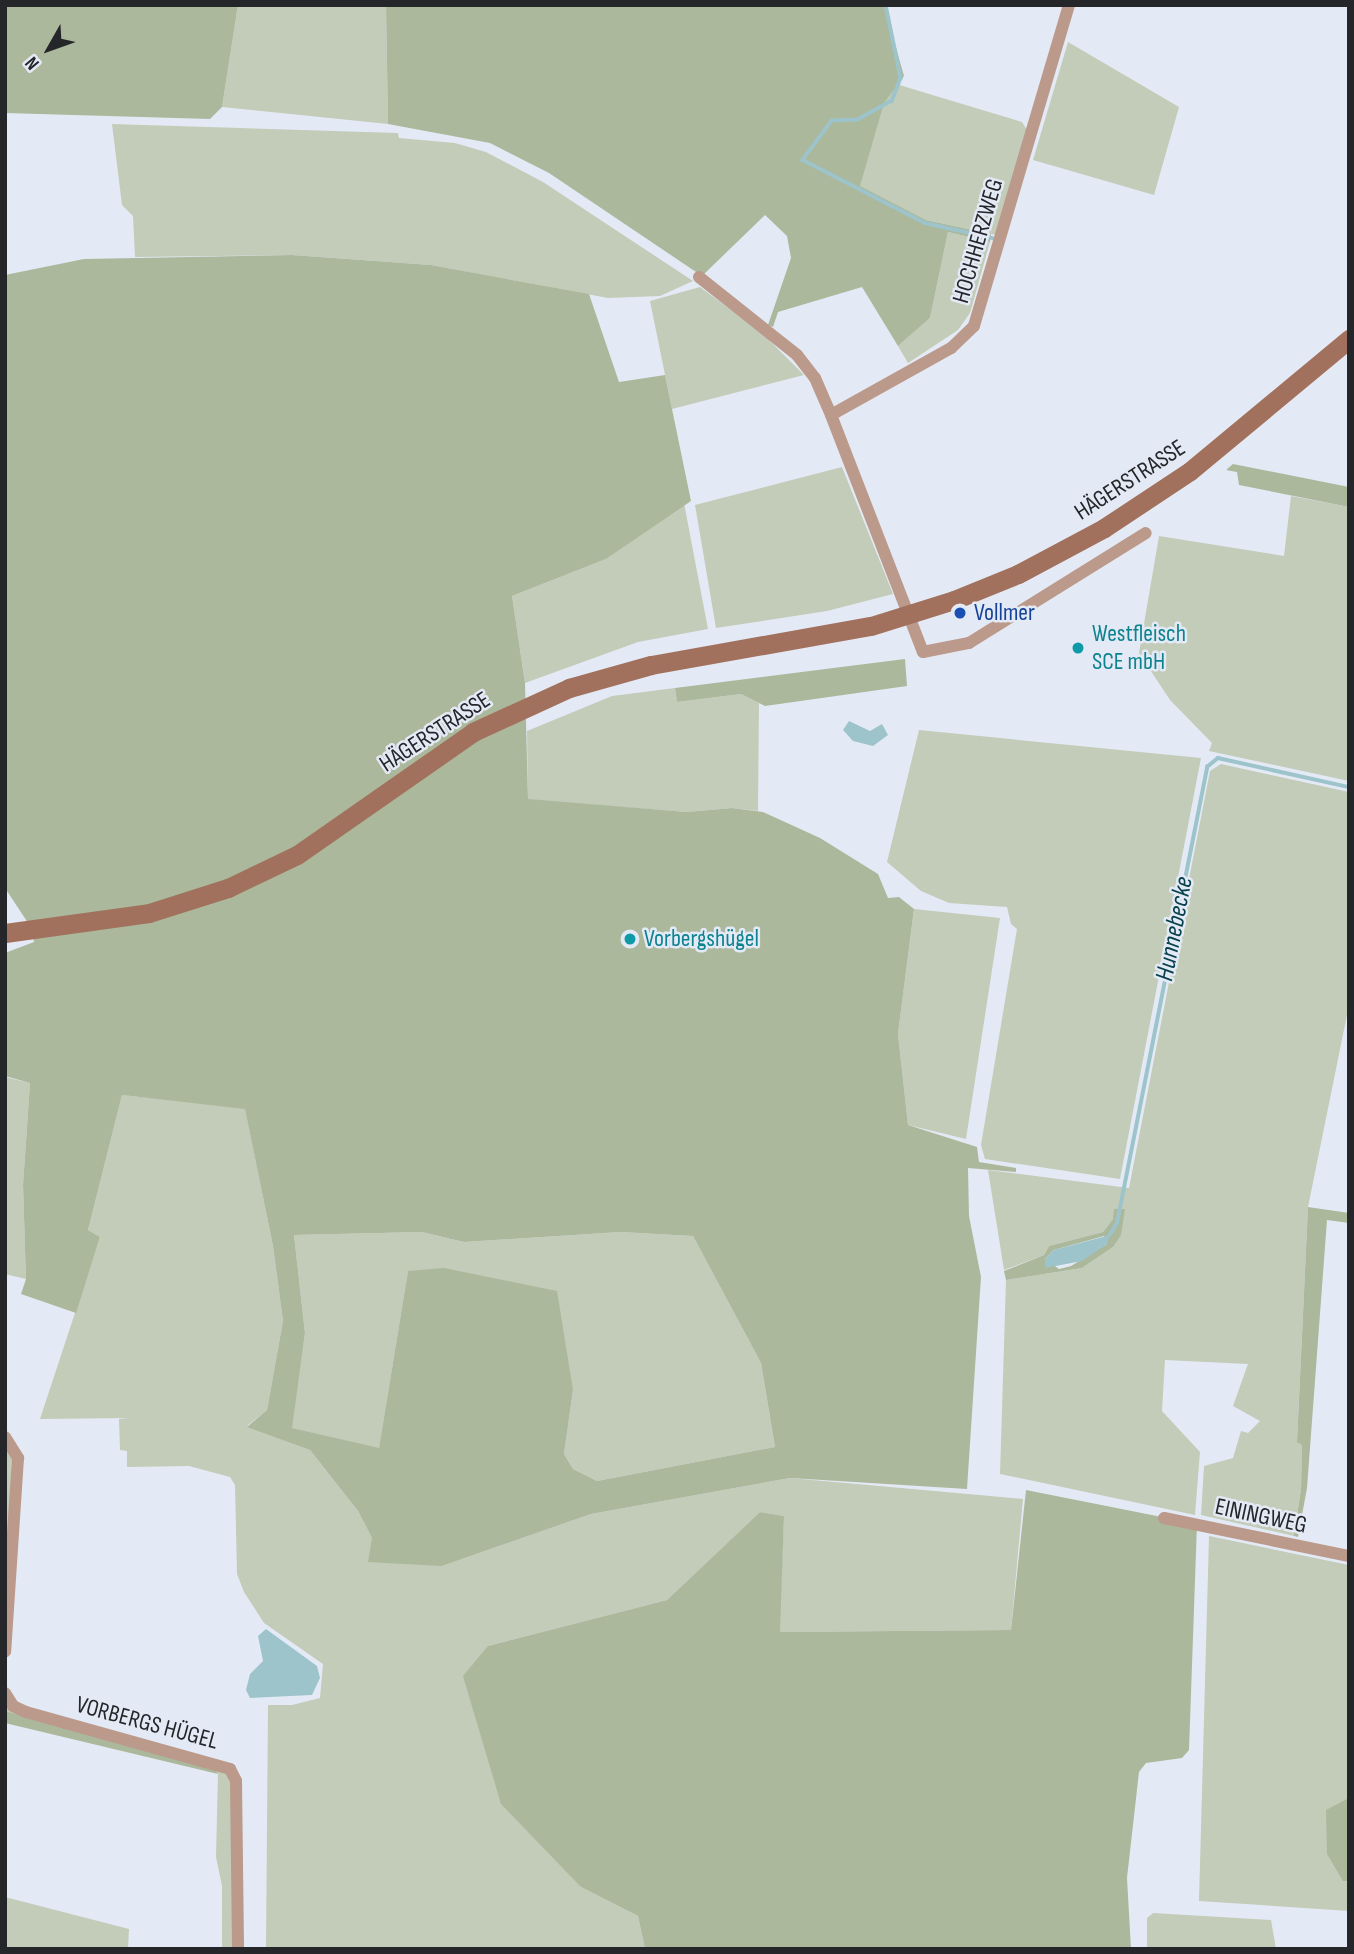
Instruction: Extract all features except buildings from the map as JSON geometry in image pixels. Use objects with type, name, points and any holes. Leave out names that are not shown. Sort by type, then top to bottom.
[{"type":"main road","name":"HÄGERSTRASSE","points":[[5,933],[149,913],[240,883],[297,855],[473,732],[569,688],[641,668],[826,636],[910,615],[1018,573],[1133,510],[1238,435],[1349,339]]},
{"type":"street","name":"HOCHHERZWEG","points":[[831,415],[951,348],[974,326],[1069,5]]},
{"type":"street","points":[[699,277],[797,355],[814,378],[910,615]]},
{"type":"street","name":"HÄGERSTRASSE","points":[[910,615],[923,652],[958,647],[1146,533]]},
{"type":"street","points":[[5,1437],[18,1458],[5,1652]]},
{"type":"street","name":"EININGWEG","points":[[1164,1518],[1349,1556]]},
{"type":"street","name":"VORBERGS HÜGEL","points":[[5,1693],[13,1706],[26,1712],[230,1769],[236,1781],[238,1949]]},
{"type":"green space","points":[[5,5],[238,5],[222,107],[210,119],[5,113]]},
{"type":"green space","points":[[238,5],[386,5],[388,124],[222,107]]},
{"type":"green space","points":[[386,5],[884,5],[904,76],[884,103],[860,186],[926,220],[991,234],[990,242],[948,232],[930,318],[898,346],[862,287],[778,312],[773,327],[768,325],[791,258],[787,236],[765,215],[702,276],[549,173],[490,143],[388,124]]},
{"type":"green space","points":[[1068,42],[1179,107],[1154,195],[1033,160]]},
{"type":"green space","points":[[896,84],[1022,122],[1027,130],[996,235],[926,220],[859,186],[884,102]]},
{"type":"green space","points":[[112,124],[398,133],[399,138],[455,143],[486,152],[543,182],[693,281],[660,296],[608,298],[431,265],[292,255],[135,257],[133,216],[122,205]]},
{"type":"green space","points":[[948,232],[990,242],[970,313],[958,330],[908,363],[898,346],[930,318]]},
{"type":"green space","points":[[292,255],[431,265],[589,294],[619,382],[665,375],[691,501],[606,559],[512,596],[525,683],[528,799],[687,812],[732,808],[763,812],[820,838],[878,874],[888,898],[899,897],[914,909],[898,1034],[908,1125],[977,1147],[979,1162],[1016,1168],[1016,1172],[968,1168],[969,1216],[981,1277],[967,1489],[790,1478],[591,1514],[442,1566],[368,1562],[372,1538],[358,1511],[310,1450],[247,1427],[267,1410],[283,1321],[273,1246],[245,1109],[122,1095],[88,1230],[100,1237],[76,1313],[21,1294],[26,1279],[23,1185],[30,1083],[5,1076],[5,953],[34,942],[32,929],[5,888],[5,275],[84,259]],"holes":[[[422,1232],[464,1242],[620,1232],[693,1236],[761,1363],[775,1447],[597,1481],[573,1469],[564,1454],[573,1390],[557,1291],[444,1268],[408,1271],[379,1448],[292,1428],[305,1333],[294,1235]]]},
{"type":"green space","points":[[700,287],[762,333],[804,375],[672,409],[650,301]]},
{"type":"green space","points":[[1233,464],[1349,487],[1349,507],[1239,485],[1237,472],[1226,470]]},
{"type":"green space","points":[[842,467],[893,594],[827,611],[716,628],[695,505]]},
{"type":"green space","points":[[1291,496],[1349,507],[1349,781],[1209,751],[1212,743],[1170,700],[1139,653],[1159,536],[1284,556]]},
{"type":"green space","points":[[684,503],[708,629],[638,642],[525,683],[512,596],[606,559]]},
{"type":"green space","points":[[905,659],[907,686],[765,706],[741,694],[677,702],[675,688]]},
{"type":"green space","points":[[675,688],[677,702],[741,694],[759,703],[758,811],[732,808],[687,812],[528,800],[527,731],[612,696]]},
{"type":"green space","points":[[919,730],[1201,758],[1120,1179],[985,1159],[981,1145],[1017,929],[1011,924],[1007,907],[949,903],[921,891],[887,862]]},
{"type":"green space","points":[[1221,764],[1349,792],[1349,1005],[1308,1207],[1297,1441],[1302,1445],[1301,1489],[1294,1536],[1201,1515],[1204,1466],[1233,1458],[1241,1431],[1248,1433],[1260,1421],[1233,1406],[1248,1364],[1165,1360],[1162,1411],[1200,1452],[1195,1515],[1000,1474],[1006,1280],[1082,1268],[1113,1247],[1113,1219],[1103,1232],[1049,1246],[1044,1255],[1004,1270],[988,1170],[1129,1188],[1210,771]]},
{"type":"green space","points":[[914,909],[1000,918],[966,1139],[908,1125],[898,1034]]},
{"type":"green space","points":[[5,1077],[30,1083],[23,1185],[26,1279],[5,1274]]},
{"type":"green space","points":[[122,1095],[245,1108],[273,1246],[283,1321],[267,1410],[247,1426],[310,1450],[358,1511],[372,1538],[442,1566],[591,1514],[790,1478],[1023,1499],[1011,1630],[779,1632],[784,1516],[760,1512],[667,1600],[488,1646],[581,1887],[638,1916],[645,1949],[266,1949],[268,1705],[292,1705],[320,1698],[323,1664],[264,1623],[244,1592],[237,1574],[235,1485],[230,1477],[189,1466],[127,1467],[127,1451],[120,1450],[119,1419],[129,1418],[40,1419],[100,1237],[88,1230]]},
{"type":"green space","points":[[1308,1207],[1349,1213],[1349,1223],[1327,1220],[1307,1488],[1298,1537],[1294,1536],[1301,1489],[1302,1445],[1297,1442]]},
{"type":"green space","points":[[1114,1209],[1125,1209],[1121,1235],[1113,1247],[1082,1268],[1006,1280],[1004,1271],[1044,1255],[1049,1246],[1103,1232],[1113,1219]],"holes":[[[1104,1236],[1107,1244],[1071,1266],[1059,1269],[1045,1259],[1054,1250]]]},
{"type":"green space","points":[[422,1232],[464,1242],[620,1232],[693,1236],[761,1363],[775,1447],[597,1481],[573,1469],[564,1454],[573,1390],[408,1271],[379,1449],[291,1428],[305,1333],[294,1235]]},
{"type":"green space","points":[[7,1450],[12,1456],[5,1601],[5,1486]]},
{"type":"green space","points":[[1026,1490],[1197,1524],[1189,1750],[1182,1758],[1146,1763],[1139,1772],[1127,1878],[1131,1949],[645,1949],[638,1916],[581,1887],[501,1804],[463,1676],[488,1646],[667,1600],[760,1512],[784,1516],[780,1632],[1011,1630]]},
{"type":"green space","points":[[1209,1536],[1349,1565],[1349,1911],[1199,1901]]},
{"type":"green space","points":[[5,1704],[219,1767],[232,1780],[236,1949],[222,1949],[222,1886],[216,1857],[218,1773],[29,1719],[5,1711]]},
{"type":"green space","points":[[5,1711],[215,1769],[218,1774],[5,1723]]},
{"type":"green space","points":[[1347,1799],[1349,1881],[1343,1881],[1327,1854],[1326,1810]]},
{"type":"green space","points":[[5,1897],[129,1929],[128,1949],[5,1949]]},
{"type":"green space","points":[[1153,1913],[1271,1920],[1276,1949],[1147,1949],[1147,1918]]},
{"type":"water","points":[[849,721],[870,731],[882,724],[888,735],[873,746],[853,741],[843,730]]},
{"type":"water","points":[[1110,1235],[1107,1244],[1082,1261],[1045,1268],[1045,1259],[1054,1250]]},
{"type":"water","points":[[266,1629],[317,1666],[320,1678],[312,1695],[250,1698],[246,1690],[250,1674],[263,1661],[258,1636]]},
{"type":"waterway","points":[[886,5],[901,78],[892,101],[858,120],[832,121],[803,160],[925,223],[992,238]]},
{"type":"waterway","name":"Hunnebecke","points":[[1110,1235],[1117,1223],[1207,767],[1218,758],[1349,787]]},
{"type":"place","name":"Vollmer","points":[[960,613]]},
{"type":"place","name":"Westfleisch SCE mbH","points":[[1078,648]]},
{"type":"place","name":"Vorbergshügel","points":[[630,939]]}]
